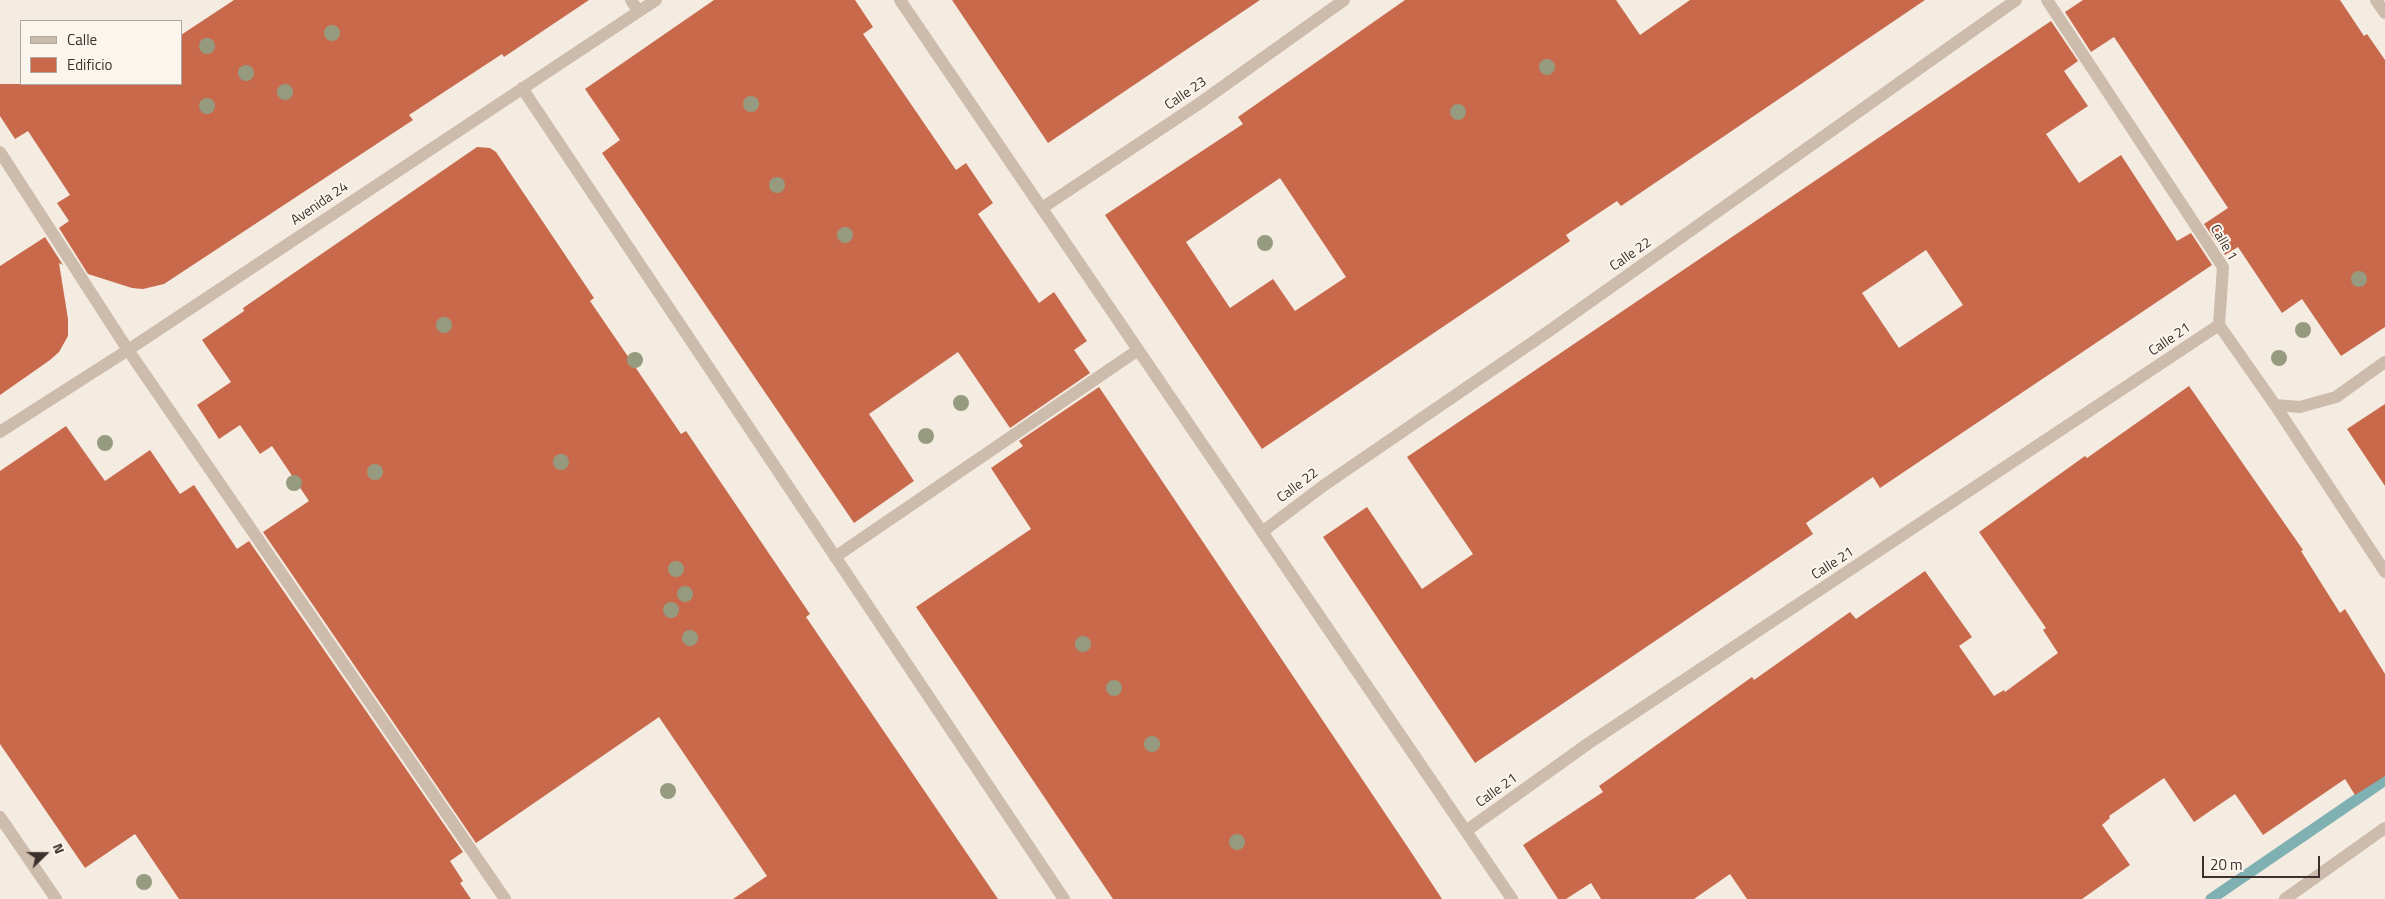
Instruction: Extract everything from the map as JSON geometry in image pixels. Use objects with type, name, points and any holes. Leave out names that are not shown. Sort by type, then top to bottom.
[{"type":"street","points":[[631,0],[638,11]]},
{"type":"street","name":"Avenida 24","points":[[0,432],[128,350],[656,0]]},
{"type":"street","points":[[900,0],[1512,899]]},
{"type":"street","name":"Calle 23","points":[[1042,208],[1200,103],[1344,0]]},
{"type":"street","name":"Calle 22","points":[[1262,532],[1323,486],[1549,332],[2016,0]]},
{"type":"street","name":"Calle 1","points":[[2047,0],[2223,267],[2219,325]]},
{"type":"street","points":[[2376,0],[2385,13]]},
{"type":"street","points":[[522,88],[1064,899]]},
{"type":"street","points":[[0,152],[128,350],[505,899]]},
{"type":"street","points":[[2219,325],[2275,405],[2385,572]]},
{"type":"street","name":"Calle 21","points":[[1466,831],[1589,744],[2219,325]]},
{"type":"street","points":[[835,557],[1138,350]]},
{"type":"street","points":[[2275,405],[2300,407],[2336,397],[2385,362]]},
{"type":"street","points":[[0,817],[56,899]]},
{"type":"street","points":[[2285,899],[2385,828]]},
{"type":"building","points":[[234,0],[589,0],[504,57],[502,54],[409,115],[413,120],[164,284],[143,289],[132,288],[88,274],[59,228],[69,221],[57,203],[70,195],[28,131],[15,139],[0,116],[0,84],[182,85],[182,34]]},
{"type":"building","points":[[714,0],[855,0],[873,27],[863,34],[956,170],[966,163],[993,203],[978,214],[1039,303],[1054,292],[1087,341],[1074,350],[1090,373],[1010,428],[958,352],[869,414],[914,481],[854,523],[602,153],[620,140],[585,89]]},
{"type":"building","points":[[952,0],[1260,0],[1048,143]]},
{"type":"building","points":[[1405,0],[1616,0],[1640,35],[1690,0],[1925,0],[1621,206],[1617,201],[1566,235],[1570,241],[1262,449],[1105,215],[1243,124],[1238,117]],"holes":[[[1280,178],[1346,277],[1295,311],[1273,279],[1230,308],[1186,242]]]},
{"type":"building","points":[[2083,0],[2340,0],[2364,36],[2367,34],[2385,60],[2385,327],[2341,356],[2302,299],[2282,313],[2238,247],[2225,255],[2204,224],[2228,208],[2114,37],[2091,52],[2065,12]]},
{"type":"building","points":[[2051,21],[2078,61],[2064,71],[2088,106],[2046,134],[2079,183],[2121,155],[2177,241],[2191,233],[2212,265],[1880,488],[1873,477],[1806,523],[1813,534],[1475,763],[1323,537],[1367,507],[1422,589],[1473,554],[1407,457]],"holes":[[[1926,250],[1963,305],[1899,348],[1862,293]]]},
{"type":"building","points":[[477,147],[490,148],[496,152],[594,298],[590,301],[681,434],[686,431],[810,614],[806,617],[998,899],[733,899],[767,876],[659,717],[476,843],[263,532],[309,501],[272,446],[260,454],[240,425],[219,439],[197,405],[231,382],[202,340],[244,311],[243,308]]},
{"type":"building","points":[[45,237],[63,265],[59,263],[68,319],[68,336],[59,352],[50,360],[0,395],[0,266]]},
{"type":"building","points":[[2189,386],[2303,550],[2301,551],[2340,613],[2345,609],[2385,674],[2385,776],[2355,795],[2345,779],[2263,835],[2235,794],[2194,822],[2164,778],[2109,816],[2110,818],[2102,825],[2130,865],[2082,899],[1747,899],[1730,874],[1694,899],[1601,899],[1591,883],[1566,899],[1558,899],[1523,845],[1603,792],[1599,786],[1752,677],[1754,680],[1850,612],[1856,619],[1925,571],[1972,637],[1959,646],[1994,696],[2004,690],[2005,692],[2058,653],[2043,630],[2046,628],[1979,532],[2085,456],[2087,458]]},
{"type":"building","points":[[1099,387],[1442,899],[1113,899],[916,607],[1031,529],[991,468],[1023,446],[1019,441]]},
{"type":"building","points":[[2385,404],[2385,486],[2347,429]]},
{"type":"building","points":[[66,426],[105,481],[150,450],[180,494],[194,485],[237,549],[249,541],[463,852],[450,861],[463,881],[460,883],[471,899],[179,899],[135,834],[85,868],[0,744],[0,471]]},
{"type":"waterway","points":[[2211,899],[2385,780]]}]
